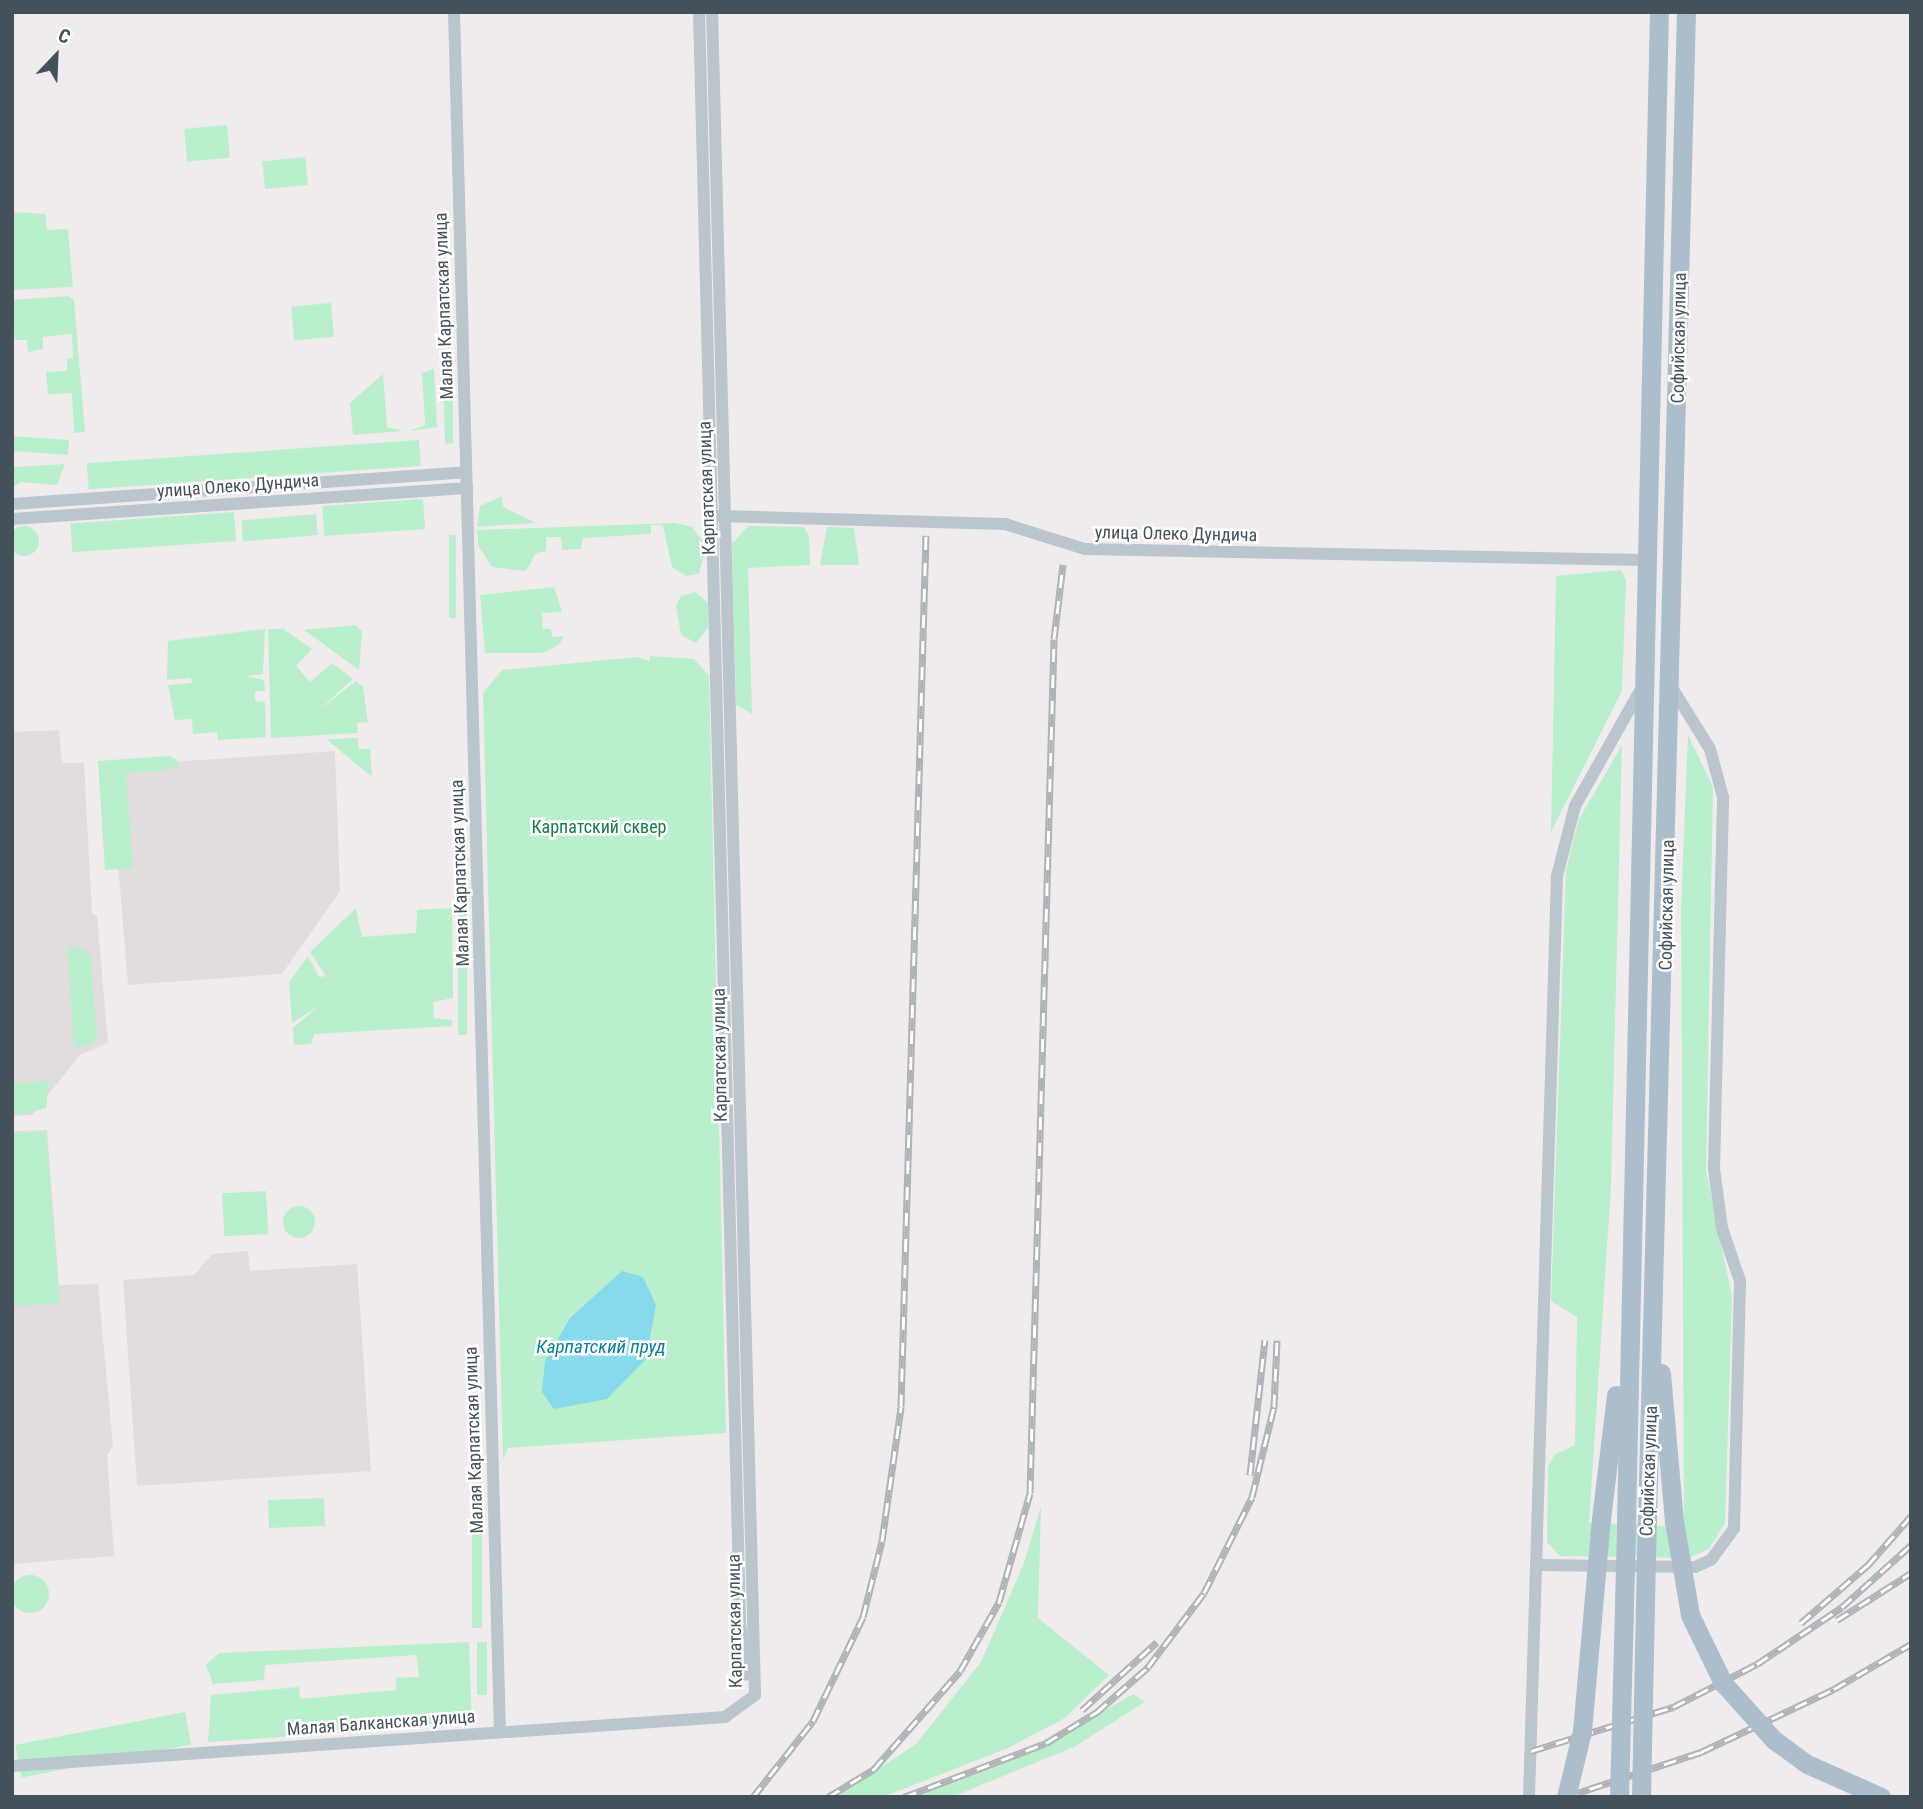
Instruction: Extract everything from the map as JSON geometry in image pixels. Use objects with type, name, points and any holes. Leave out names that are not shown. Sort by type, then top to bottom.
[{"type":"main road","name":"Софийская улица","points":[[1619,1797],[1626,1521],[1625,1338],[1659,12]]},
{"type":"main road","name":"Софийская улица","points":[[1641,1797],[1647,1521],[1655,1341],[1686,12]]},
{"type":"main road","points":[[1566,1797],[1582,1731],[1601,1519],[1625,1338]]},
{"type":"main road","points":[[1655,1341],[1674,1521],[1690,1615],[1723,1683],[1774,1740],[1807,1764],[1881,1797]]},
{"type":"street","name":"Малая Карпатская улица","points":[[454,12],[500,1732]]},
{"type":"street","name":"Карпатская улица","points":[[699,12],[740,1623],[748,1703]]},
{"type":"street","name":"Карпатская улица","points":[[712,12],[755,1682],[748,1703]]},
{"type":"street","name":"улица Олеко Дундича","points":[[12,504],[466,472]]},
{"type":"street","name":"улица Олеко Дундича","points":[[12,519],[467,488]]},
{"type":"street","name":"улица Олеко Дундича","points":[[711,516],[1005,524],[1085,550],[1645,560]]},
{"type":"street","points":[[1539,1565],[1695,1567],[1718,1552],[1734,1528],[1740,1281],[1722,1228],[1714,1169],[1723,797],[1710,749],[1671,686]]},
{"type":"street","points":[[1528,1797],[1539,1565],[1557,876],[1575,806],[1642,687]]},
{"type":"street","name":"Малая Балканская улица","points":[[12,1766],[725,1717],[748,1703]]},
{"type":"shaded area","points":[[59,730],[62,763],[84,763],[92,913],[97,916],[108,1043],[80,1055],[32,1115],[12,1116],[12,732]]},
{"type":"shaded area","points":[[335,751],[340,891],[282,974],[128,985],[110,766]]},
{"type":"shaded area","points":[[47,1130],[59,1285],[98,1284],[113,1446],[107,1456],[114,1556],[12,1564],[12,1131]]},
{"type":"shaded area","points":[[248,1251],[250,1271],[357,1264],[371,1471],[137,1486],[123,1280],[194,1275],[212,1254]]},
{"type":"green space","points":[[227,125],[230,158],[187,162],[184,129]]},
{"type":"green space","points":[[305,157],[308,185],[265,189],[262,161]]},
{"type":"green space","points":[[12,212],[45,214],[47,230],[68,229],[73,287],[12,290]]},
{"type":"green space","points":[[68,296],[74,300],[85,432],[74,433],[72,393],[48,394],[46,372],[67,371],[67,359],[73,358],[72,334],[43,337],[43,349],[28,352],[27,340],[15,340],[12,300]]},
{"type":"green space","points":[[331,303],[334,337],[294,340],[291,306]]},
{"type":"green space","points":[[434,369],[437,427],[410,431],[425,425],[422,373]]},
{"type":"green space","points":[[383,374],[387,427],[403,431],[353,435],[350,403]]},
{"type":"green space","points":[[443,375],[453,375],[453,443],[445,444]]},
{"type":"green space","points":[[12,436],[69,440],[68,455],[12,451]]},
{"type":"green space","points":[[419,440],[421,466],[89,489],[87,463]]},
{"type":"green space","points":[[65,464],[57,485],[21,482],[12,488],[12,467]]},
{"type":"green space","points":[[502,496],[503,507],[536,523],[477,527],[480,506]]},
{"type":"green space","points":[[423,499],[425,529],[324,536],[322,506]]},
{"type":"green space","points":[[234,512],[236,541],[72,552],[70,523]]},
{"type":"green space","points":[[316,514],[318,535],[243,541],[241,521]]},
{"type":"green space","points":[[675,523],[692,527],[706,546],[699,574],[686,576],[672,567],[663,525],[651,525],[651,534],[583,538],[581,549],[562,550],[561,537],[546,537],[546,551],[536,553],[526,571],[492,567],[478,545],[477,530]]},
{"type":"green space","points":[[24,526],[35,530],[39,541],[35,552],[24,556],[13,552],[9,541],[13,530]]},
{"type":"green space","points":[[748,526],[804,527],[809,537],[810,565],[748,568],[752,714],[736,705],[732,544]]},
{"type":"green space","points":[[827,527],[854,528],[859,565],[820,565]]},
{"type":"green space","points":[[449,535],[456,535],[456,618],[449,618]]},
{"type":"green space","points":[[1621,570],[1626,580],[1622,691],[1551,832],[1556,576]]},
{"type":"green space","points":[[554,587],[562,612],[542,613],[543,629],[551,629],[552,637],[564,636],[559,645],[542,653],[485,653],[480,595]]},
{"type":"green space","points":[[696,592],[708,603],[708,628],[696,643],[681,635],[676,606],[681,596]]},
{"type":"green space","points":[[356,625],[362,632],[359,670],[304,630]]},
{"type":"green space","points":[[265,629],[263,674],[245,676],[264,680],[265,691],[255,691],[255,701],[265,702],[266,737],[218,740],[217,732],[193,734],[192,719],[175,720],[168,685],[192,683],[191,678],[167,680],[168,641]]},
{"type":"green space","points":[[268,629],[283,629],[312,649],[296,666],[310,682],[332,663],[353,679],[318,711],[356,681],[363,687],[368,722],[357,723],[358,733],[271,738]]},
{"type":"green space","name":"Карпатский сквер","points":[[650,656],[694,659],[709,676],[726,1433],[508,1448],[503,1460],[483,693],[502,670],[637,657],[650,661]]},
{"type":"green space","points":[[1688,735],[1713,787],[1706,1170],[1732,1297],[1725,1523],[1709,1549],[1689,1558],[1560,1556],[1547,1542],[1548,1467],[1554,1455],[1575,1445],[1577,1317],[1551,1301],[1566,870],[1579,819],[1622,745],[1611,1186],[1589,1523],[1684,1527],[1681,909]]},
{"type":"green space","points":[[358,738],[359,749],[370,749],[372,777],[326,739]]},
{"type":"green space","points":[[169,756],[177,760],[179,769],[171,764],[171,770],[126,773],[133,869],[105,870],[98,761]]},
{"type":"green space","points":[[356,908],[362,937],[416,933],[417,910],[452,908],[453,998],[433,1002],[434,1018],[452,1020],[453,1026],[314,1034],[311,1044],[294,1045],[293,1028],[319,1006],[292,1023],[289,982],[308,956],[319,977],[326,976],[310,952]]},
{"type":"green space","points":[[458,909],[467,909],[467,1035],[458,1035]]},
{"type":"green space","points":[[67,946],[85,948],[91,958],[97,1039],[90,1046],[74,1047]]},
{"type":"green space","points":[[49,1081],[46,1108],[12,1117],[12,1083]]},
{"type":"green space","points":[[46,1131],[60,1303],[12,1307],[12,1134]]},
{"type":"green space","points":[[266,1191],[268,1234],[224,1236],[222,1193]]},
{"type":"green space","points":[[299,1206],[310,1211],[315,1222],[310,1233],[299,1238],[288,1233],[283,1222],[288,1211]]},
{"type":"green space","points":[[324,1498],[325,1526],[269,1528],[268,1500]]},
{"type":"green space","points":[[1041,1506],[1038,1618],[1109,1675],[1065,1718],[1008,1748],[883,1797],[837,1797],[916,1744],[981,1662],[1024,1563]]},
{"type":"green space","points":[[472,1514],[482,1514],[482,1628],[472,1628]]},
{"type":"green space","points":[[30,1575],[43,1581],[49,1594],[43,1607],[30,1613],[17,1607],[11,1594],[17,1581]]},
{"type":"green space","points":[[469,1642],[472,1724],[208,1742],[211,1695],[299,1687],[300,1699],[396,1690],[396,1678],[419,1677],[416,1655],[265,1665],[264,1680],[213,1684],[206,1665],[219,1653]]},
{"type":"green space","points":[[477,1642],[487,1642],[487,1695],[477,1695]]},
{"type":"green space","points":[[1133,1694],[1145,1702],[1074,1747],[952,1797],[911,1797],[1039,1749]]},
{"type":"green space","points":[[185,1712],[191,1744],[21,1777],[15,1745]]},
{"type":"water","name":"Карпатский пруд","points":[[622,1271],[643,1277],[656,1305],[646,1359],[607,1399],[554,1409],[542,1392],[545,1361],[570,1318]]},
{"type":"railway","points":[[753,1797],[813,1721],[863,1617],[882,1541],[901,1407],[926,535]]},
{"type":"railway","points":[[828,1797],[874,1769],[960,1671],[999,1602],[1030,1493],[1054,639],[1063,565]]},
{"type":"railway","points":[[1250,1475],[1265,1340]]},
{"type":"railway","points":[[904,1797],[1046,1743],[1097,1712],[1148,1667],[1204,1593],[1252,1497],[1274,1407],[1277,1340]]},
{"type":"railway","points":[[1801,1623],[1868,1565],[1911,1516]]},
{"type":"railway","points":[[1531,1751],[1673,1707],[1757,1664],[1842,1607],[1911,1545]]},
{"type":"railway","points":[[1837,1620],[1911,1573]]},
{"type":"railway","points":[[1082,1710],[1157,1642]]},
{"type":"railway","points":[[1565,1797],[1701,1752],[1834,1689],[1911,1644]]}]
